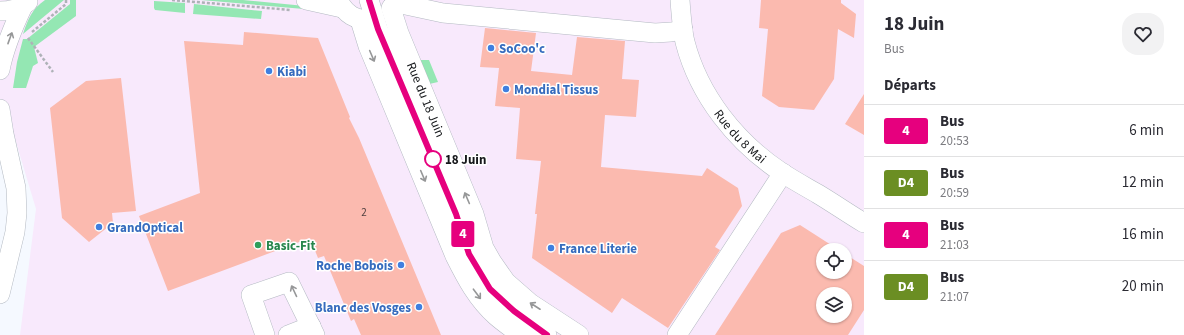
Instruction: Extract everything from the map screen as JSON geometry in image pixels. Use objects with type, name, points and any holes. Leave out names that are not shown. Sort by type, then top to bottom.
[{"type":"street","points":[[306,0],[340,4],[350,15],[367,20],[380,17],[399,4],[443,13],[655,33],[683,30]]},
{"type":"street","points":[[369,0],[367,20],[368,46],[455,256],[464,275],[485,304],[496,316],[521,335]]},
{"type":"street","name":"Rue du 8 Mai","points":[[680,0],[685,43],[706,94],[726,122],[751,148],[783,173],[864,223]]},
{"type":"street","points":[[0,12],[12,10],[27,3]]},
{"type":"street","points":[[0,70],[17,18],[27,3]]},
{"type":"street","name":"Rue du 18 Juin","points":[[399,4],[399,34],[474,214],[484,248],[492,262],[509,285],[530,303],[550,330],[579,335]]},
{"type":"street","points":[[367,20],[456,214],[469,254],[490,289],[511,310],[550,330]]},
{"type":"street","points":[[0,109],[16,188],[17,213],[0,294]]},
{"type":"street","points":[[677,335],[783,173]]},
{"type":"street","points":[[265,335],[251,295],[289,282],[313,331],[288,335]]},
{"type":"path","points":[[27,36],[53,72]]},
{"type":"shaded area","points":[[0,0],[864,0],[864,335],[20,335],[36,209],[10,122],[0,122]]},
{"type":"green space","points":[[45,0],[64,0],[23,34],[31,15]]},
{"type":"green space","points":[[70,0],[76,0],[76,16],[34,47],[38,63],[33,66],[26,88],[13,88],[17,62],[23,39],[27,39],[70,4]]},
{"type":"green space","points":[[201,0],[243,0],[305,6],[304,9]]},
{"type":"green space","points":[[154,1],[185,3],[185,13],[155,10]]},
{"type":"green space","points":[[194,4],[262,11],[261,19],[193,14]]},
{"type":"green space","points":[[418,60],[429,60],[438,82],[425,85]]},
{"type":"building","points":[[761,0],[841,0],[841,3],[856,14],[854,38],[838,29],[834,79],[814,110],[779,107],[762,96],[768,29],[759,28]]},
{"type":"building","points":[[485,28],[536,33],[531,71],[572,75],[577,37],[625,41],[622,79],[639,80],[636,117],[605,115],[601,167],[702,176],[707,168],[738,188],[742,206],[715,247],[720,250],[668,328],[622,298],[612,313],[532,258],[541,161],[516,159],[520,108],[495,106],[499,68],[480,67]]},
{"type":"building","points":[[244,32],[318,38],[350,117],[349,118],[359,138],[441,335],[361,335],[354,319],[351,321],[324,256],[318,258],[310,238],[168,291],[139,216],[200,193],[184,41],[243,45]]},
{"type":"building","points":[[121,78],[136,211],[112,213],[113,223],[89,242],[62,218],[50,108],[86,81]]},
{"type":"building","points":[[864,94],[864,135],[845,124]]},
{"type":"building","points":[[800,225],[828,243],[816,243],[816,279],[852,279],[852,258],[864,266],[864,310],[848,335],[715,335],[781,233]]},
{"type":"bus line","name":"4","points":[[369,0],[378,29],[456,214],[469,254],[490,289],[507,306],[528,323],[547,335]]},
{"type":"place","name":"SoCoo'c","points":[[491,48]]},
{"type":"place","name":"Kiabi","points":[[269,71]]},
{"type":"place","name":"Mondial Tissus","points":[[506,89]]},
{"type":"place","name":"18 Juin","points":[[433,159]]},
{"type":"place","name":"GrandOptical","points":[[99,227]]},
{"type":"place","name":"Basic-Fit","points":[[258,245]]},
{"type":"place","name":"France Literie","points":[[551,248]]},
{"type":"place","name":"Roche Bobois","points":[[401,265]]},
{"type":"place","name":"Blanc des Vosges","points":[[419,307]]}]
